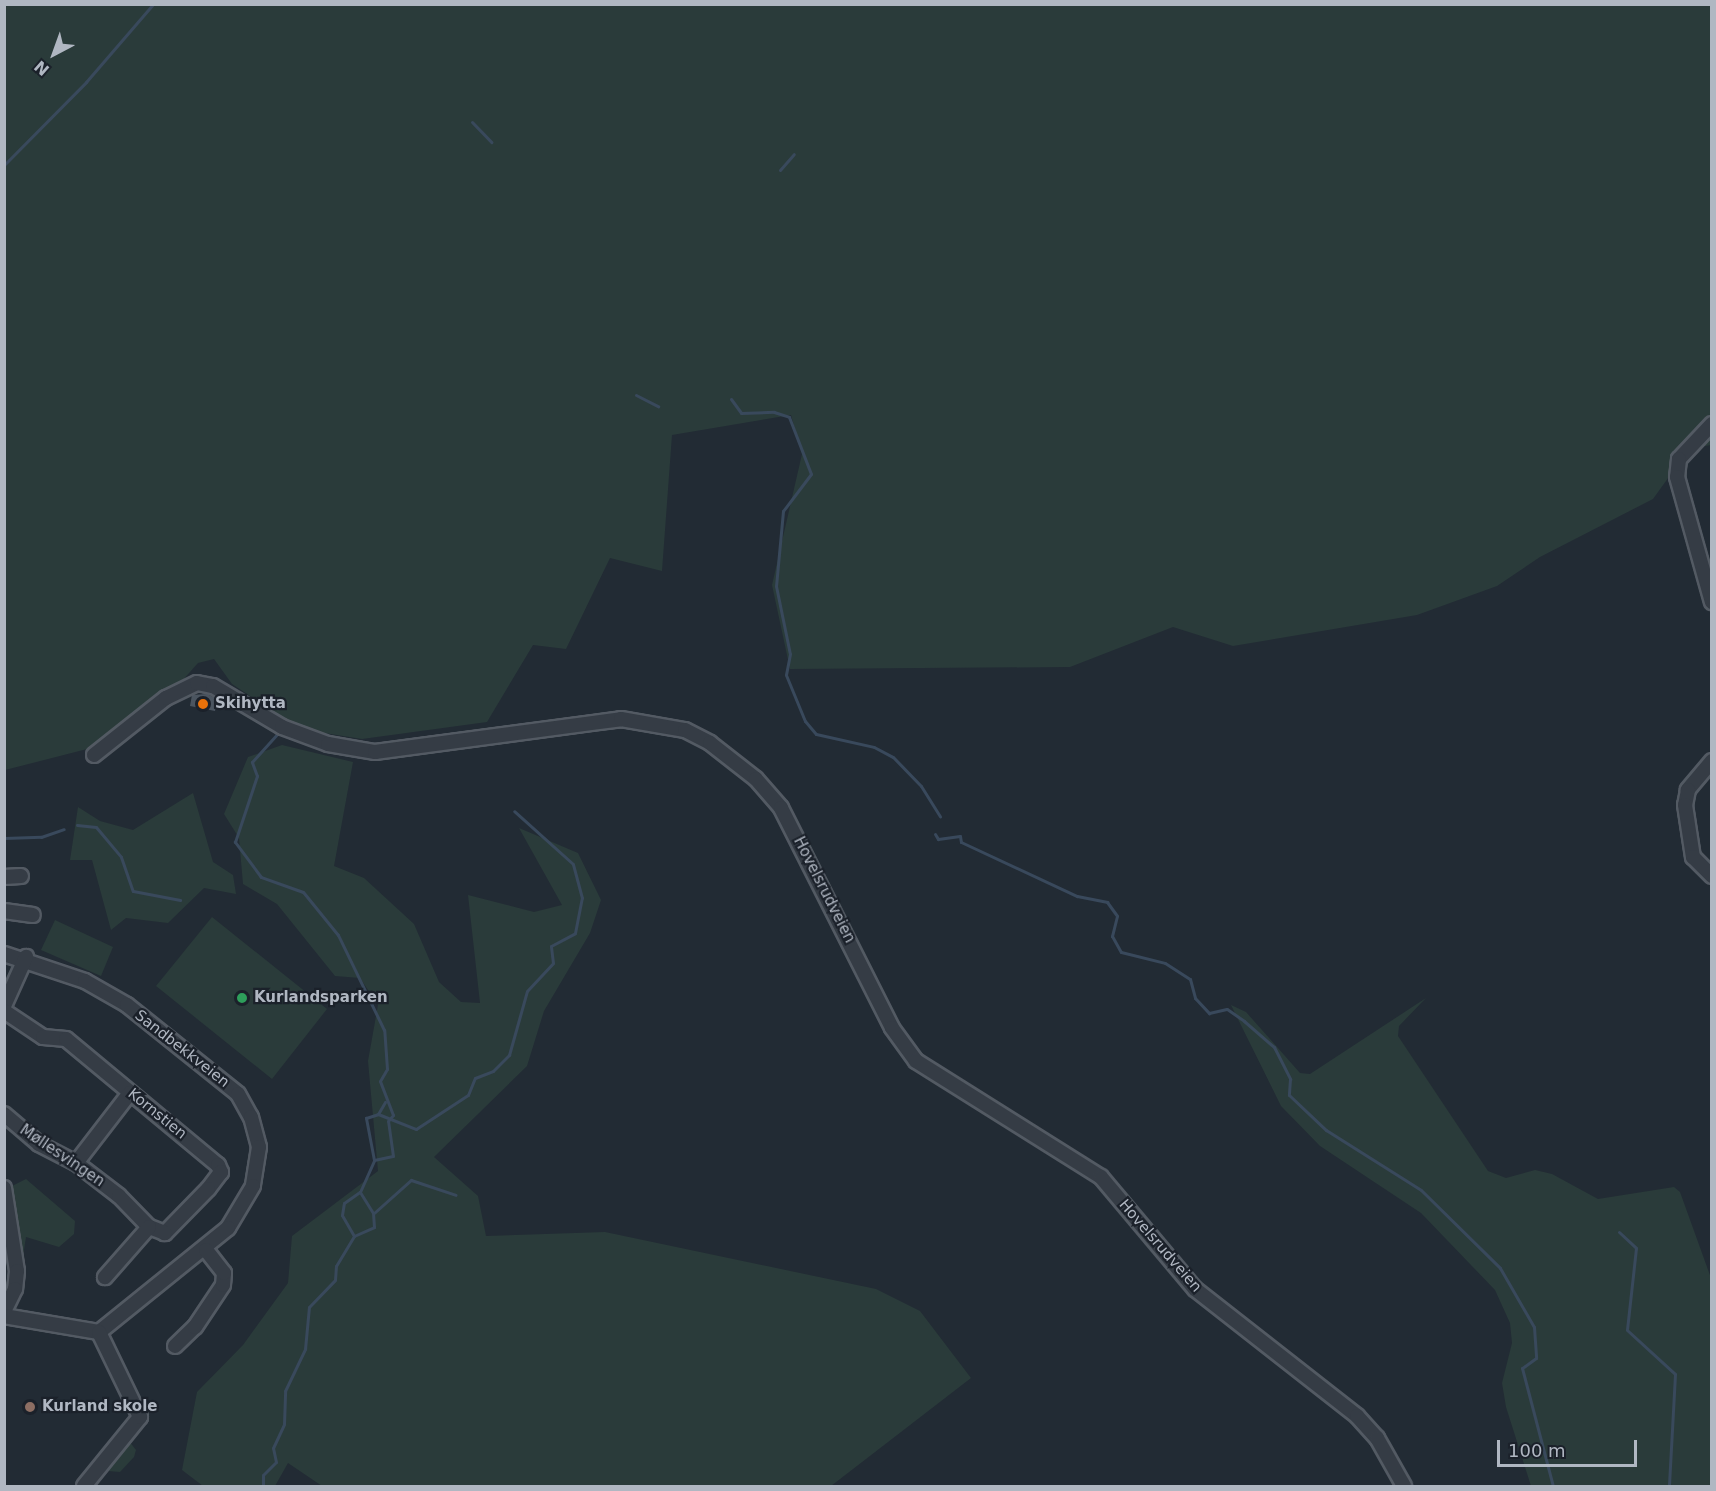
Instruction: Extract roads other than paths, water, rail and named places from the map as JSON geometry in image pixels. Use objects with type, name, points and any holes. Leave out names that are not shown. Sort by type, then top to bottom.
[{"type":"street","points":[[1712,424],[1679,459],[1680,493],[1712,602]]},
{"type":"street","name":"Hovelsrudveien","points":[[94,755],[166,698],[197,683],[213,686],[282,727],[328,744],[375,752],[621,719],[685,730],[710,743],[756,779],[781,808],[892,1028],[916,1061],[1101,1177],[1195,1289],[1357,1416],[1377,1438],[1404,1486]]},
{"type":"street","points":[[1712,760],[1688,790],[1685,805],[1693,857],[1712,876]]},
{"type":"street","points":[[4,877],[21,876]]},
{"type":"street","points":[[4,911],[33,915]]},
{"type":"street","name":"Sandbekkveien","points":[[4,954],[26,957],[113,996],[238,1094],[251,1118],[259,1168],[244,1208],[206,1250],[99,1332]]},
{"type":"street","points":[[4,1006],[26,957]]},
{"type":"street","name":"Kornstien","points":[[4,1011],[43,1037],[66,1039],[193,1143],[221,1172],[165,1233],[149,1227]]},
{"type":"street","points":[[76,1163],[130,1093]]},
{"type":"street","name":"Møllesvingen","points":[[4,1114],[39,1144],[76,1163],[149,1227]]},
{"type":"street","points":[[4,1188],[17,1271],[15,1289],[4,1314],[99,1332],[140,1417],[84,1486]]},
{"type":"street","points":[[105,1277],[149,1227]]},
{"type":"street","points":[[175,1346],[195,1327],[223,1285],[224,1273],[206,1250]]},
{"type":"waterway","points":[[4,165],[86,82],[153,4]]},
{"type":"waterway","points":[[472,122],[491,142]]},
{"type":"waterway","points":[[780,170],[794,154]]},
{"type":"waterway","points":[[636,395],[658,406]]},
{"type":"waterway","points":[[731,399],[741,413],[774,412],[789,417],[811,474],[783,511],[776,586],[790,654],[786,675],[805,721],[816,734],[874,747],[893,757],[921,786],[940,816]]},
{"type":"waterway","points":[[263,1486],[263,1475],[276,1462],[273,1448],[284,1424],[285,1391],[305,1349],[309,1307],[335,1280],[336,1266],[354,1236],[374,1227],[373,1213],[360,1192],[374,1160],[393,1156],[388,1121],[393,1115],[380,1081],[387,1069],[384,1030],[338,935],[303,892],[261,877],[235,842],[257,776],[252,762],[278,733]]},
{"type":"waterway","points":[[378,1114],[416,1129],[468,1095],[475,1078],[493,1071],[509,1055],[527,991],[553,963],[551,946],[575,933],[582,898],[573,864],[514,811]]},
{"type":"waterway","points":[[77,825],[96,827],[121,857],[133,891],[180,900]]},
{"type":"waterway","points":[[4,838],[41,837],[64,829]]},
{"type":"waterway","points":[[935,834],[938,839],[960,836],[961,842],[1077,896],[1107,902],[1117,916],[1112,936],[1121,952],[1165,963],[1190,979],[1195,998],[1209,1013],[1227,1009],[1244,1021],[1274,1047],[1290,1079],[1289,1095],[1326,1130],[1421,1190],[1500,1268],[1534,1327],[1536,1358],[1522,1368],[1553,1486]]},
{"type":"waterway","points":[[374,1160],[366,1118],[378,1114],[385,1102]]},
{"type":"waterway","points":[[374,1213],[411,1180],[456,1195]]},
{"type":"waterway","points":[[354,1236],[342,1215],[344,1203],[360,1192]]},
{"type":"waterway","points":[[1619,1232],[1636,1248],[1627,1330],[1675,1374],[1669,1486]]},
{"type":"place","name":"Skihytta","points":[[203,704]]},
{"type":"place","name":"Kurlandsparken","points":[[242,998]]},
{"type":"place","name":"Kurland skole","points":[[30,1407]]}]
